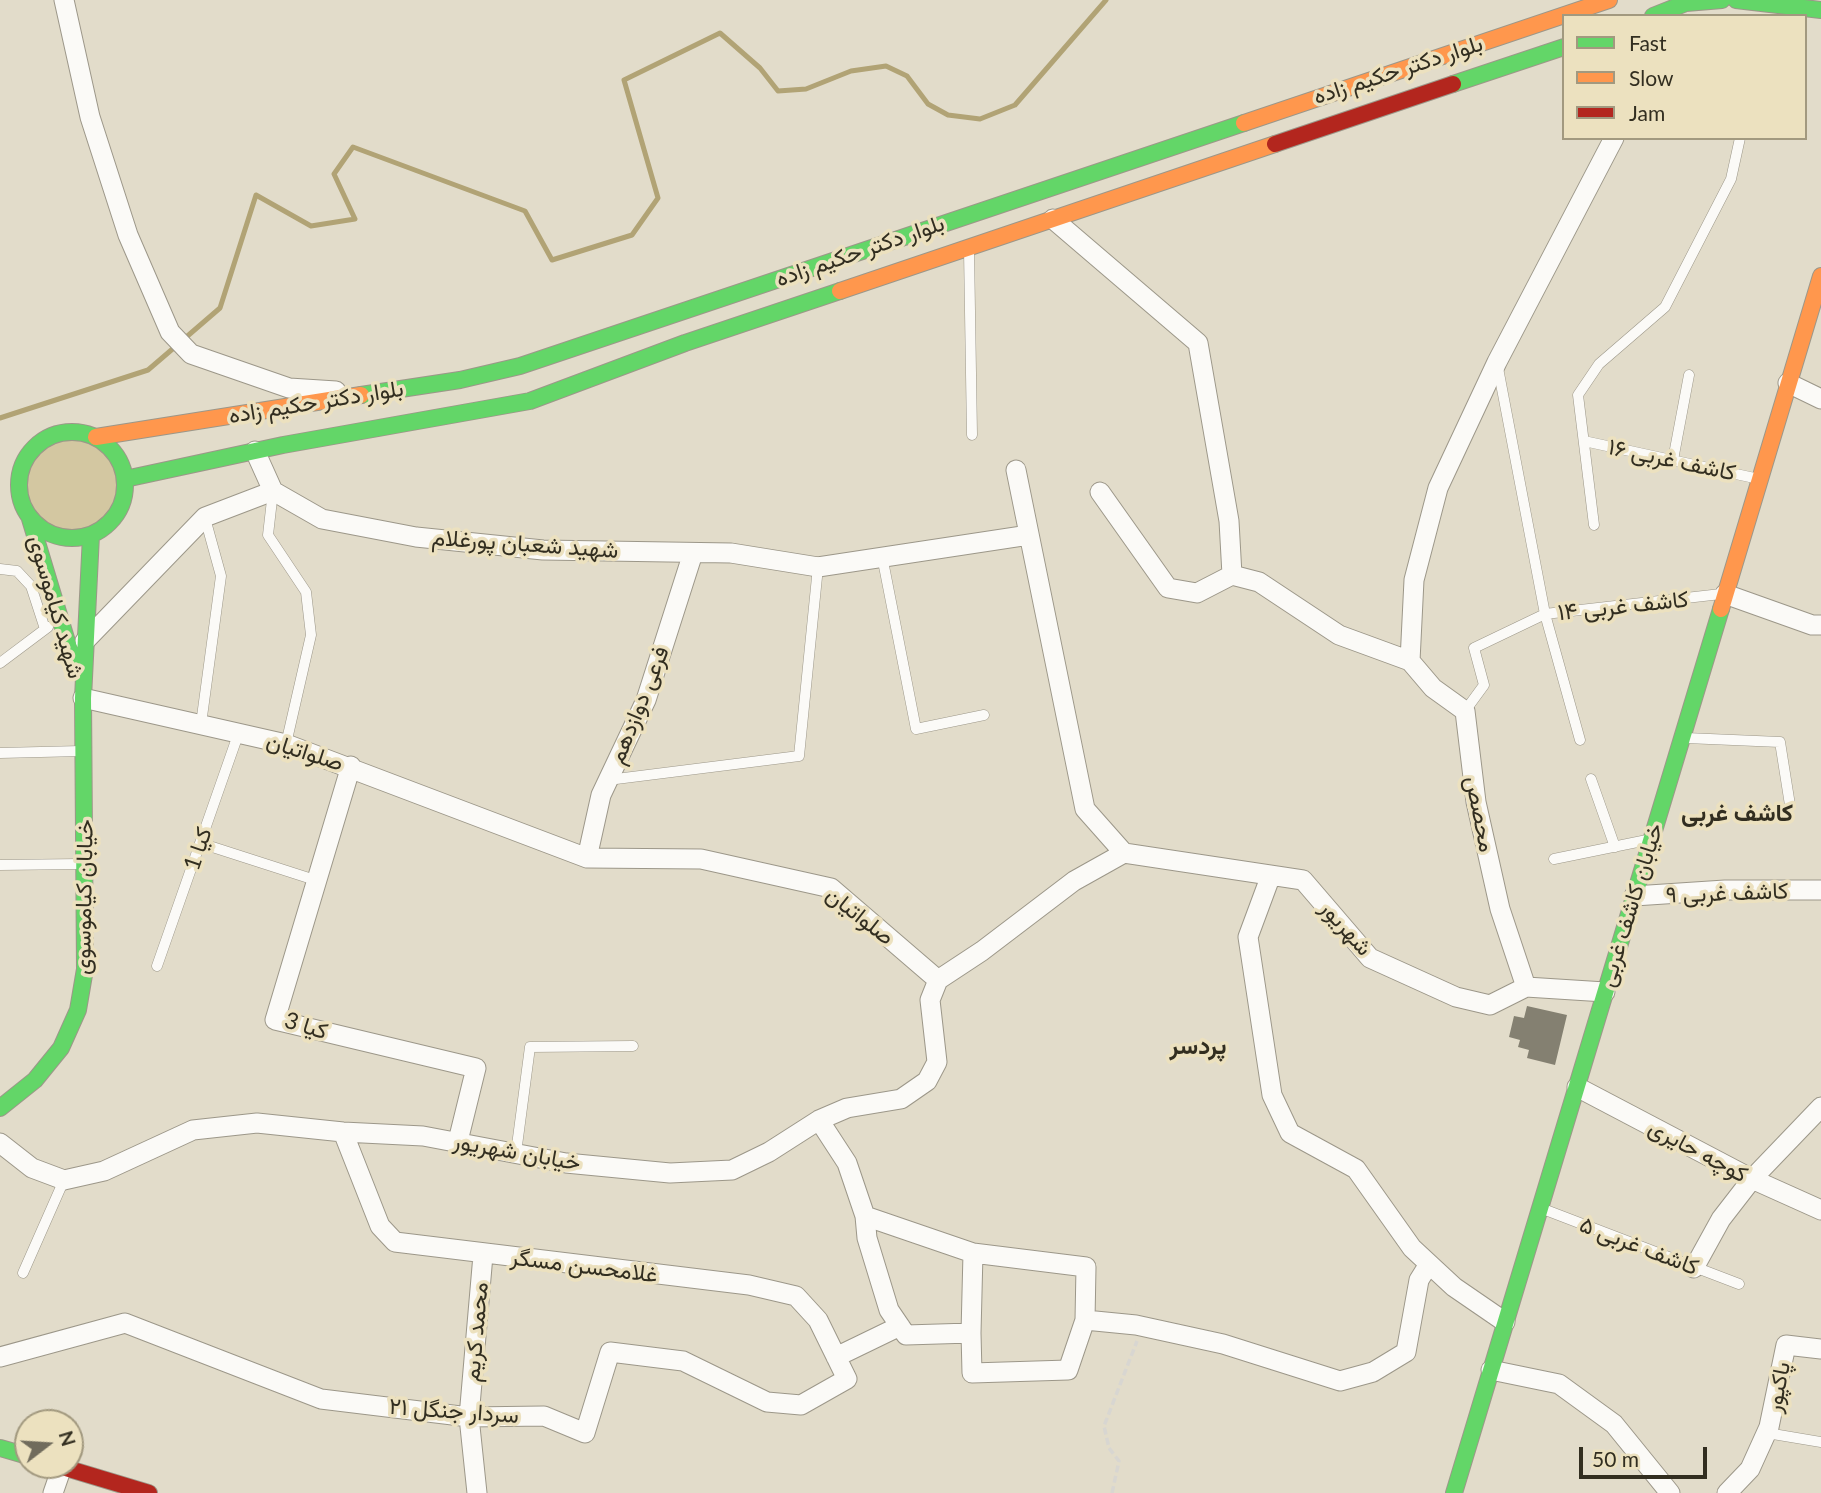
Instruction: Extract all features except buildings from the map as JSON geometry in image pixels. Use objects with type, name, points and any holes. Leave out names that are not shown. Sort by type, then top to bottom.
[{"type":"main road","name":"بلوار دکتر حکیم زاده","points":[[1567,14],[1609,0]]},
{"type":"main road","points":[[1658,14],[1686,3],[1721,0]]},
{"type":"main road","points":[[1736,0],[1765,9],[1821,9]]},
{"type":"main road","name":"بلوار دکتر حکیم زاده","points":[[96,437],[460,380],[520,366],[1562,16]]},
{"type":"main road","name":"بلوار دکتر حکیم زاده","points":[[125,479],[255,451],[530,401],[702,337],[1562,48]]},
{"type":"main road","points":[[958,217],[968,248]]},
{"type":"main road","name":"خیابان کاشف غربی","points":[[1454,1493],[1821,276]]},
{"type":"main road","points":[[694,308],[702,337]]},
{"type":"main road","points":[[80,432],[96,437],[110,448],[120,462],[125,479],[124,496],[118,513],[107,526],[91,535],[75,539],[58,537],[43,530],[30,519],[18,489],[25,458],[49,436],[80,432]]},
{"type":"main road","name":"شهید کیاموسوی","points":[[30,519],[62,617],[83,698]]},
{"type":"main road","name":"شهید کیاموسوی","points":[[83,698],[91,535]]},
{"type":"main road","name":"خیابان کیاموسوی","points":[[0,1108],[35,1080],[61,1048],[78,1010],[85,969],[83,698]]},
{"type":"main road","points":[[84,1474],[149,1493]]},
{"type":"street","points":[[64,0],[90,117],[128,235],[170,332],[191,354],[289,388],[375,393]]},
{"type":"street","points":[[1410,661],[1414,580],[1438,488],[1497,362],[1613,140]]},
{"type":"street","points":[[1053,219],[1198,343],[1229,521],[1232,576]]},
{"type":"street","points":[[1788,383],[1821,399]]},
{"type":"street","points":[[85,641],[205,517],[273,491],[255,451]]},
{"type":"street","points":[[938,980],[982,951],[1074,881],[1124,853],[1085,809],[1016,470]]},
{"type":"street","name":"شهید شعبان پورغلام","points":[[273,491],[322,519],[416,537],[543,550],[731,553],[818,567],[882,555],[1029,535]]},
{"type":"street","points":[[1100,492],[1168,588],[1198,593],[1232,576],[1259,582],[1339,635],[1410,661],[1433,688],[1465,711]]},
{"type":"street","name":"فرعی دوازدهم","points":[[587,858],[601,794],[646,699],[693,553]]},
{"type":"street","points":[[1725,594],[1812,625],[1821,625]]},
{"type":"street","name":"صلواتیان","points":[[83,698],[239,731],[286,744],[351,766],[587,858],[701,859],[831,888],[938,980]]},
{"type":"street","name":"محصص","points":[[1465,711],[1476,802],[1500,909],[1526,987]]},
{"type":"street","name":"کیا 3","points":[[351,766],[275,1020],[476,1068],[458,1141]]},
{"type":"street","name":"شهریور","points":[[1124,853],[1303,880],[1370,958],[1456,997],[1490,1005],[1526,987]]},
{"type":"street","points":[[1271,876],[1248,937],[1272,1095],[1290,1133],[1356,1169],[1412,1248],[1454,1287],[1505,1322]]},
{"type":"street","name":"کاشف غربی ۹","points":[[1634,896],[1725,890],[1821,890]]},
{"type":"street","name":"خیابان شهریور","points":[[64,1180],[104,1171],[193,1130],[257,1123],[458,1141],[566,1163],[670,1174],[732,1170],[819,1120],[847,1108],[901,1099],[927,1081],[937,1062],[930,1000],[938,980]]},
{"type":"street","points":[[1526,987],[1605,992]]},
{"type":"street","name":"کوچه حایری","points":[[1577,1087],[1752,1179],[1821,1210]]},
{"type":"street","points":[[1694,1268],[1721,1219],[1752,1179],[1821,1107]]},
{"type":"street","points":[[819,1120],[846,1163],[865,1216],[867,1238],[889,1310],[906,1335],[971,1332]]},
{"type":"street","name":"غلامحسن مسگر","points":[[343,1132],[380,1226],[395,1242],[483,1255],[749,1285],[796,1296],[818,1320],[847,1379]]},
{"type":"street","points":[[0,1143],[32,1168],[64,1180]]},
{"type":"street","points":[[865,1216],[973,1253],[1086,1267],[1084,1320],[1068,1370],[972,1373],[973,1253]]},
{"type":"street","name":"محمد کریم","points":[[477,1493],[468,1417],[483,1255]]},
{"type":"street","points":[[1084,1320],[1143,1326],[1223,1344],[1340,1381],[1373,1372],[1406,1352],[1419,1280],[1429,1264]]},
{"type":"street","name":"سردار جنگل ۲۱","points":[[0,1357],[125,1322],[321,1399],[468,1417],[544,1416],[584,1433],[610,1352],[682,1361],[767,1402],[801,1405],[847,1379]]},
{"type":"street","points":[[836,1357],[900,1326]]},
{"type":"street","name":"پاکپور","points":[[1727,1493],[1750,1469],[1767,1433],[1786,1345],[1821,1349]]},
{"type":"street","points":[[1491,1370],[1559,1384],[1614,1424],[1670,1493]]},
{"type":"lane","points":[[1594,524],[1578,395],[1599,364],[1665,307],[1731,179],[1740,140]]},
{"type":"lane","points":[[968,248],[972,435]]},
{"type":"lane","points":[[1497,362],[1545,614],[1580,740]]},
{"type":"lane","points":[[1673,460],[1689,375]]},
{"type":"lane","name":"کاشف غربی ۱۶","points":[[1584,441],[1760,480]]},
{"type":"lane","points":[[273,491],[268,535],[306,592],[311,635],[286,744]]},
{"type":"lane","points":[[201,724],[221,576],[205,517]]},
{"type":"lane","points":[[882,555],[916,729],[984,715]]},
{"type":"lane","points":[[608,780],[799,756],[818,567]]},
{"type":"lane","points":[[0,569],[17,571],[31,586],[45,629]]},
{"type":"lane","name":"کاشف غربی ۱۴","points":[[1465,711],[1484,685],[1474,648],[1545,614],[1725,594]]},
{"type":"lane","points":[[0,663],[62,617]]},
{"type":"lane","name":"کیا 1","points":[[157,966],[239,731]]},
{"type":"lane","points":[[1682,737],[1780,741],[1790,805]]},
{"type":"lane","points":[[0,753],[85,751]]},
{"type":"lane","points":[[1591,779],[1615,847]]},
{"type":"lane","points":[[1554,859],[1651,839]]},
{"type":"lane","points":[[200,843],[315,880]]},
{"type":"lane","points":[[0,865],[85,864]]},
{"type":"lane","points":[[516,1153],[530,1047],[633,1046]]},
{"type":"lane","points":[[23,1273],[64,1180]]},
{"type":"lane","name":"کاشف غربی ۵","points":[[1540,1208],[1739,1284]]},
{"type":"lane","points":[[1767,1433],[1821,1442]]},
{"type":"path","points":[[1112,1493],[1119,1461],[1109,1448],[1104,1426],[1143,1326]]},
{"type":"shaded area","points":[[62,439],[80,439],[97,446],[110,459],[117,476],[117,494],[110,511],[97,524],[80,531],[62,531],[45,524],[32,511],[25,494],[25,476],[32,459],[45,446]]},
{"type":"waterway","points":[[184,339],[220,308],[256,195],[311,226],[355,219],[334,174],[353,147],[525,211],[552,260],[632,235],[658,198],[624,80],[720,33],[760,68],[778,91],[806,89],[851,71],[886,66],[907,76],[928,104],[948,115],[980,119],[1015,105],[1106,0]]},
{"type":"waterway","points":[[0,418],[148,370],[176,346]]},
{"type":"traffic: fast","points":[[1658,14],[1686,3],[1722,0]]},
{"type":"traffic: fast","points":[[1736,0],[1821,10]]},
{"type":"traffic: fast","points":[[1453,84],[1562,48]]},
{"type":"traffic: fast","points":[[361,395],[460,380],[520,366],[1244,123]]},
{"type":"traffic: fast","points":[[125,479],[283,445],[530,401],[685,343],[840,291]]},
{"type":"traffic: fast","points":[[72,432],[92,436],[110,447],[121,465],[125,485],[121,505],[110,523],[92,534],[72,538],[52,534],[34,523],[23,505],[19,485],[23,465],[34,447],[52,436],[72,432]]},
{"type":"traffic: fast","points":[[30,519],[75,668]]},
{"type":"traffic: fast","points":[[0,1108],[35,1080],[61,1048],[78,1010],[85,969],[83,698],[91,535]]},
{"type":"traffic: fast","points":[[1454,1493],[1721,609]]},
{"type":"traffic: fast","points":[[0,1448],[14,1452]]},
{"type":"traffic: slow","points":[[1567,14],[1609,0]]},
{"type":"traffic: slow","points":[[1244,123],[1562,16]]},
{"type":"traffic: slow","points":[[840,291],[1275,144]]},
{"type":"traffic: slow","points":[[1721,609],[1821,276]]},
{"type":"traffic: slow","points":[[96,437],[361,395]]},
{"type":"traffic: jam","points":[[1275,144],[1453,84]]},
{"type":"traffic: jam","points":[[84,1473],[149,1493]]},
{"type":"district","name":"کاشف غربی","points":[[1737,813]]},
{"type":"district","name":"پردسر","points":[[1198,1046]]}]
